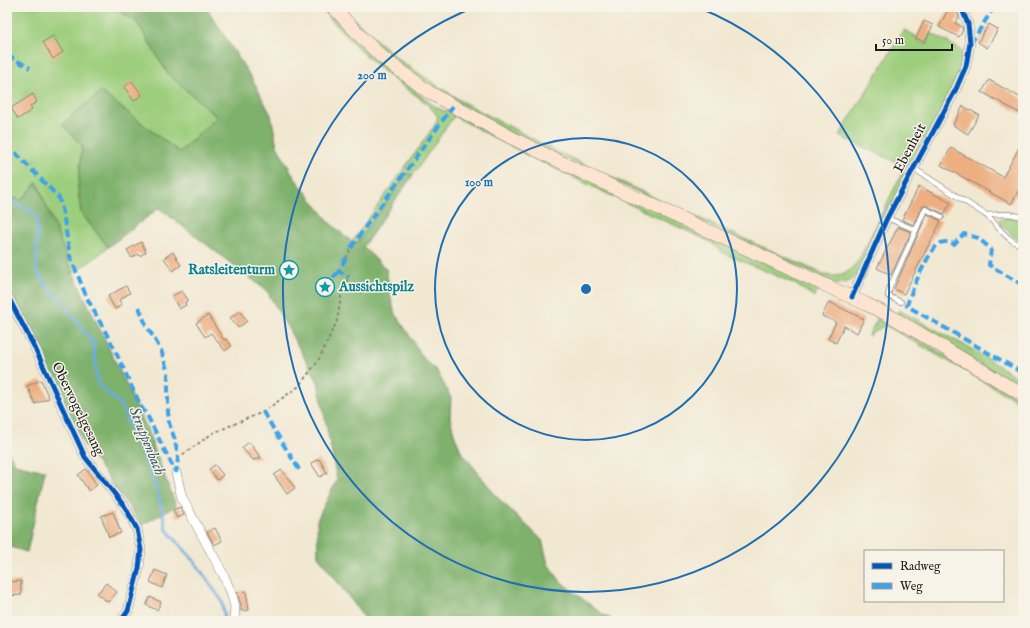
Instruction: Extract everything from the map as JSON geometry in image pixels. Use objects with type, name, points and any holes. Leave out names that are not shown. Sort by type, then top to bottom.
[{"type":"main road","points":[[333,7],[363,40],[382,57],[401,73],[435,96],[510,137],[583,173],[852,297],[894,318],[1023,395]]},
{"type":"street","name":"Ebenheit","points":[[852,297],[887,218],[956,89],[966,66],[970,43],[968,24],[961,7]]},
{"type":"street","name":"Obervogelgesang","points":[[7,295],[85,456],[125,507],[137,529],[141,550],[139,568],[128,611],[121,621]]},
{"type":"street","points":[[176,472],[182,498],[232,592],[235,606],[234,621]]},
{"type":"lane","points":[[913,168],[986,215],[1012,242],[1023,245]]},
{"type":"lane","points":[[901,302],[888,296],[889,292],[925,209],[942,217]]},
{"type":"lane","points":[[986,215],[1009,214],[1023,217]]},
{"type":"lane","points":[[887,218],[916,230]]},
{"type":"path","points":[[346,258],[351,248]]},
{"type":"path","points":[[178,458],[213,433],[263,412],[298,387],[318,361],[338,321],[342,290],[349,277]]},
{"type":"green space","points":[[7,7],[112,7],[137,22],[168,74],[217,117],[179,152],[101,92],[62,124],[82,146],[78,188],[81,213],[108,247],[73,273],[37,182],[22,200],[7,197]]},
{"type":"green space","points":[[112,7],[206,7],[252,79],[271,115],[277,146],[294,177],[331,224],[352,242],[357,243],[407,173],[413,175],[363,247],[386,269],[394,311],[424,359],[437,371],[451,398],[450,418],[455,437],[461,451],[497,497],[542,540],[548,564],[561,582],[598,611],[614,621],[367,621],[318,556],[317,520],[337,480],[318,382],[267,291],[159,208],[108,247],[81,213],[78,188],[82,146],[62,124],[101,92],[179,152],[217,117],[168,74],[137,22]]},
{"type":"green space","points":[[321,7],[326,7],[368,52],[416,90],[416,92],[438,108],[448,112],[453,112],[818,287],[815,297],[793,283],[721,252],[711,242],[549,166],[454,116],[413,175],[407,173],[357,244],[352,242],[435,125],[438,117],[424,101],[396,81],[366,55],[347,37]]},
{"type":"green space","points":[[340,7],[342,7],[399,60],[461,101],[554,150],[683,211],[825,275],[836,276],[844,274],[848,272],[859,260],[903,171],[907,176],[859,272],[849,281],[835,284],[513,134],[432,88],[384,52]]},
{"type":"green space","points":[[904,30],[916,36],[915,38],[925,44],[931,33],[965,52],[961,67],[942,109],[927,139],[922,138],[919,145],[922,147],[911,167],[905,166],[839,136]]},
{"type":"green space","points":[[37,182],[73,273],[145,424],[176,506],[142,525],[85,446],[18,307],[7,290],[7,197],[22,200]]},
{"type":"green space","points":[[1005,218],[1012,218],[1023,222],[1023,240],[1018,240],[1000,224],[999,221]]},
{"type":"green space","points":[[899,310],[975,351],[1023,381],[1023,390],[897,314]]},
{"type":"green space","points":[[879,316],[1023,401],[1023,404],[885,325],[868,336]]},
{"type":"green space","points":[[7,449],[15,464],[45,471],[27,552],[7,546]]},
{"type":"building","points":[[949,8],[957,12],[959,17],[955,23],[962,27],[963,30],[959,37],[939,27]]},
{"type":"building","points":[[924,21],[933,25],[925,42],[916,38]]},
{"type":"building","points":[[989,24],[998,29],[987,48],[978,42]]},
{"type":"building","points":[[53,36],[63,52],[53,59],[43,42]]},
{"type":"building","points":[[989,80],[1023,99],[1023,115],[982,92]]},
{"type":"building","points":[[132,81],[142,95],[134,101],[124,87]]},
{"type":"building","points":[[33,94],[37,102],[30,106],[32,110],[18,119],[11,108]]},
{"type":"building","points":[[963,106],[979,115],[968,134],[953,125]]},
{"type":"building","points":[[1023,141],[1023,183],[1011,204],[941,165],[951,148],[1003,177]]},
{"type":"building","points":[[919,186],[951,203],[944,214],[927,206],[923,206],[914,225],[902,220]]},
{"type":"building","points":[[927,214],[941,221],[904,294],[894,289]]},
{"type":"building","points":[[898,227],[911,232],[891,275],[877,268]]},
{"type":"building","points":[[141,242],[146,252],[140,256],[138,254],[132,258],[127,250]]},
{"type":"building","points":[[173,252],[181,265],[173,271],[164,258]]},
{"type":"building","points":[[126,286],[130,293],[119,300],[122,305],[115,309],[108,296]]},
{"type":"building","points":[[182,291],[188,300],[185,302],[186,305],[179,309],[172,296]]},
{"type":"building","points":[[829,302],[864,319],[857,333],[844,326],[836,343],[828,339],[836,322],[822,316]]},
{"type":"building","points":[[240,311],[247,321],[238,328],[230,318]]},
{"type":"building","points":[[208,315],[224,340],[226,339],[232,346],[225,351],[211,333],[205,337],[196,323]]},
{"type":"building","points":[[41,380],[49,398],[35,404],[27,386]]},
{"type":"building","points":[[249,442],[261,458],[253,460],[242,448]]},
{"type":"building","points":[[319,459],[327,473],[320,477],[311,463]]},
{"type":"building","points":[[215,465],[223,475],[217,480],[209,469]]},
{"type":"building","points":[[86,469],[97,485],[89,491],[78,475]]},
{"type":"building","points":[[282,470],[295,488],[287,494],[274,475]]},
{"type":"building","points":[[180,507],[184,515],[177,518],[173,510]]},
{"type":"building","points":[[113,512],[121,533],[109,537],[101,516]]},
{"type":"building","points":[[215,528],[222,541],[214,545],[207,532]]},
{"type":"building","points":[[155,570],[167,575],[162,588],[150,582]]},
{"type":"building","points":[[21,581],[21,595],[7,596],[7,582]]},
{"type":"building","points":[[106,583],[117,592],[108,602],[97,594]]},
{"type":"building","points":[[246,591],[249,610],[241,611],[241,605],[237,592]]},
{"type":"building","points":[[150,597],[161,602],[157,610],[146,605]]},
{"type":"waterway","name":"Struppenbach","points":[[7,201],[20,205],[37,216],[37,271],[45,284],[62,301],[93,342],[97,381],[101,387],[120,404],[151,474],[160,501],[166,529],[194,561],[222,601],[225,621]]},
{"type":"marked path","points":[[970,43],[994,7]]},
{"type":"marked path","points":[[7,55],[30,68]]},
{"type":"marked path","points":[[351,248],[453,106]]},
{"type":"marked path","points":[[7,144],[59,198],[70,256],[87,298],[113,346],[141,407],[147,415],[176,473]]},
{"type":"marked path","points":[[1023,285],[989,265],[991,249],[978,238],[964,234],[954,244],[943,242],[935,247],[920,272],[907,306],[1023,373]]},
{"type":"marked path","points":[[346,258],[339,271],[349,277]]},
{"type":"marked path","points":[[325,287],[339,271]]},
{"type":"marked path","points":[[139,307],[146,325],[161,350],[168,373],[169,423],[175,440],[178,458],[176,473]]},
{"type":"marked path","points":[[263,412],[300,471]]},
{"type":"cycle path","points":[[852,297],[887,218],[956,89],[966,66],[970,43],[968,24],[961,7]]},
{"type":"cycle path","points":[[7,295],[35,348],[85,457],[125,507],[137,529],[141,550],[139,568],[128,611],[121,621]]},
{"type":"place","name":"Ratsleitenturm","points":[[289,270]]},
{"type":"place","name":"Aussichtspilz","points":[[325,287]]}]
